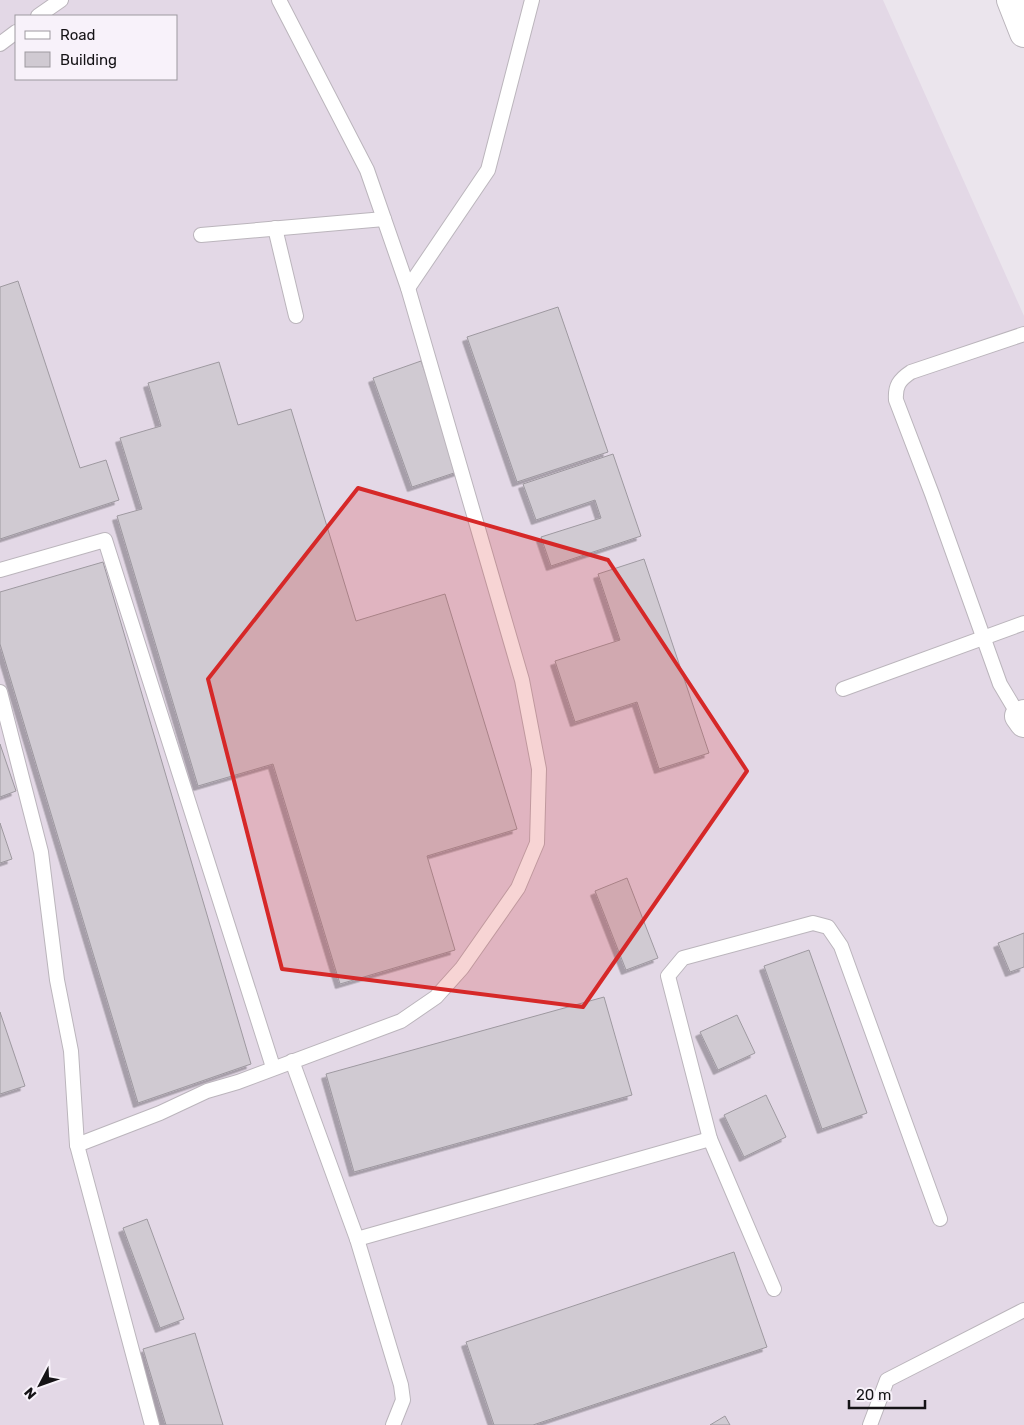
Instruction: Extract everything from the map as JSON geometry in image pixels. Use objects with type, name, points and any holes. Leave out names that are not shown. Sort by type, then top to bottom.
[{"type":"street","points":[[1010,0],[1024,33]]},
{"type":"lane","points":[[39,15],[61,0]]},
{"type":"lane","points":[[77,1145],[160,1113],[208,1091],[238,1082],[401,1021],[436,997],[462,968],[518,888],[537,843],[539,769],[522,680],[408,288],[367,170],[279,0]]},
{"type":"lane","points":[[408,288],[488,170],[532,0]]},
{"type":"lane","points":[[0,44],[15,33]]},
{"type":"lane","points":[[201,235],[384,219]]},
{"type":"lane","points":[[275,228],[296,316]]},
{"type":"lane","points":[[1022,718],[1000,684],[896,400],[895,388],[902,378],[911,372],[1024,334]]},
{"type":"lane","points":[[0,570],[105,540],[274,1067]]},
{"type":"lane","points":[[843,689],[1024,623]]},
{"type":"lane","points":[[0,692],[41,852],[57,980],[71,1051],[77,1145],[152,1425]]},
{"type":"lane","points":[[774,1289],[710,1139],[668,976],[683,958],[813,923],[828,927],[841,946],[940,1219]]},
{"type":"lane","points":[[292,1061],[357,1239],[401,1385],[403,1400],[393,1425]]},
{"type":"lane","points":[[357,1239],[710,1139]]},
{"type":"lane","points":[[870,1425],[887,1380],[1024,1310]]},
{"type":"highlighted area","points":[[358,488],[608,560],[747,771],[583,1007],[282,969],[208,679]]},
{"type":"shaded area","points":[[0,0],[883,0],[1024,316],[1024,1425],[0,1425]]},
{"type":"building","points":[[18,281],[80,468],[106,460],[119,500],[0,539],[0,287]]},
{"type":"building","points":[[558,307],[608,452],[517,482],[467,337]]},
{"type":"building","points":[[421,361],[460,471],[412,487],[373,378]]},
{"type":"building","points":[[219,362],[238,425],[291,409],[356,621],[445,594],[517,829],[427,856],[455,950],[340,984],[273,764],[198,786],[117,516],[142,509],[120,438],[161,426],[148,383]]},
{"type":"building","points":[[613,454],[641,536],[551,566],[541,537],[601,518],[595,500],[536,520],[523,484]]},
{"type":"building","points":[[644,559],[709,753],[659,769],[637,702],[575,722],[555,661],[620,640],[598,574]]},
{"type":"building","points":[[103,562],[251,1064],[138,1103],[0,644],[0,592]]},
{"type":"building","points":[[0,744],[16,791],[0,797]]},
{"type":"building","points":[[0,823],[12,859],[0,863]]},
{"type":"building","points":[[627,878],[658,958],[626,970],[595,891]]},
{"type":"building","points":[[1024,933],[1024,967],[1010,972],[998,943]]},
{"type":"building","points":[[809,950],[867,1113],[822,1129],[764,966]]},
{"type":"building","points":[[604,997],[632,1095],[354,1172],[326,1074]]},
{"type":"building","points":[[0,1012],[25,1086],[0,1094]]},
{"type":"building","points":[[737,1015],[755,1053],[718,1070],[700,1032]]},
{"type":"building","points":[[766,1095],[786,1137],[744,1157],[724,1115]]},
{"type":"building","points":[[147,1219],[184,1319],[160,1328],[123,1228]]},
{"type":"building","points":[[734,1252],[767,1347],[533,1425],[494,1425],[466,1342]]},
{"type":"building","points":[[195,1333],[223,1425],[166,1425],[143,1349]]},
{"type":"building","points":[[725,1416],[730,1425],[710,1425]]}]
